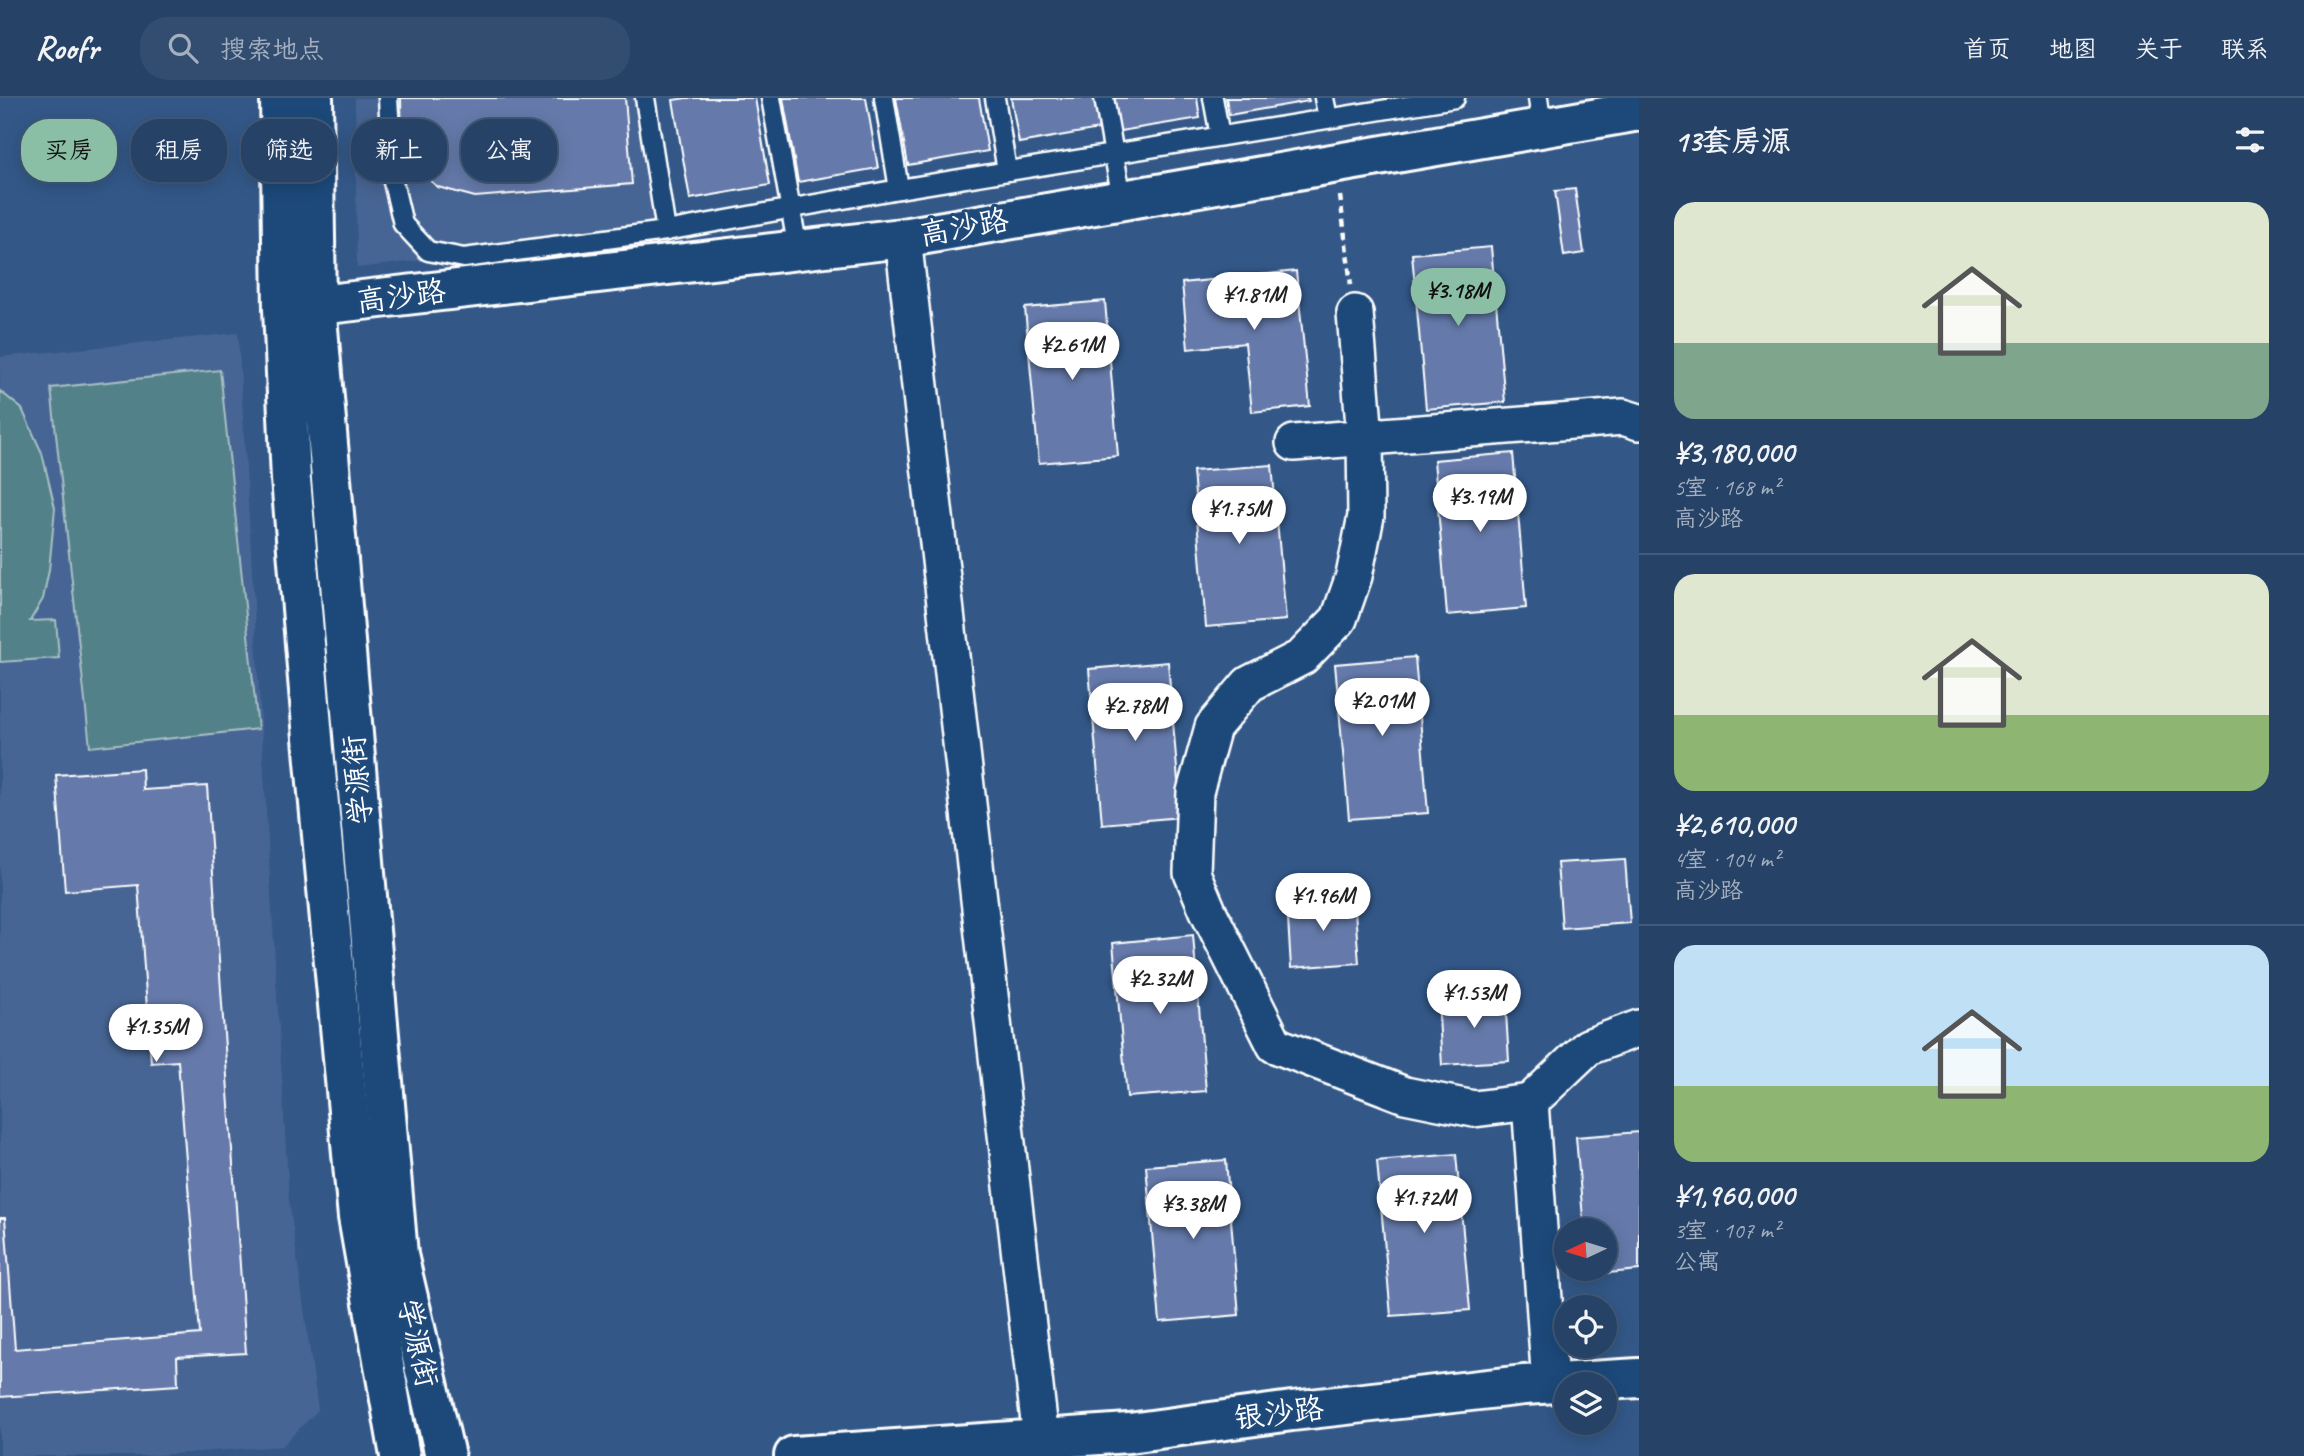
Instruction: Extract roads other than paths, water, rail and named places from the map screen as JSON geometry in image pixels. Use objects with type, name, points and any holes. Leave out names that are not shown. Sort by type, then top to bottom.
[{"type":"main road","name":"学源街","points":[[280,98],[398,1255],[445,1456]]},
{"type":"main road","name":"学源街","points":[[313,98],[291,479],[358,1217],[400,1456]]},
{"type":"main road","name":"高沙路","points":[[300,307],[903,238],[1336,163],[1540,113],[1639,111]]},
{"type":"main road","name":"银沙路","points":[[794,1456],[1129,1433],[1292,1411],[1550,1384],[1639,1378]]},
{"type":"street","points":[[903,238],[1041,1439]]},
{"type":"street","points":[[1355,313],[1365,438],[1366,516],[1354,576],[1339,620],[1303,657],[1249,684],[1213,727],[1195,792],[1192,873],[1208,911],[1275,1045],[1405,1095],[1474,1109],[1530,1101],[1588,1047],[1639,1028]]},
{"type":"street","points":[[1294,443],[1623,417],[1639,422]]},
{"type":"street","points":[[1530,1101],[1550,1384]]},
{"type":"lane","points":[[388,98],[393,182],[403,224],[428,251],[464,258],[666,231],[899,189],[1455,98]]},
{"type":"lane","points":[[645,98],[666,231]]},
{"type":"lane","points":[[771,98],[798,250]]},
{"type":"lane","points":[[884,98],[899,189]]},
{"type":"lane","points":[[995,98],[1007,172]]},
{"type":"lane","points":[[1104,98],[1122,200]]},
{"type":"lane","points":[[1213,98],[1220,136]]},
{"type":"lane","points":[[1324,98],[1328,118]]}]
